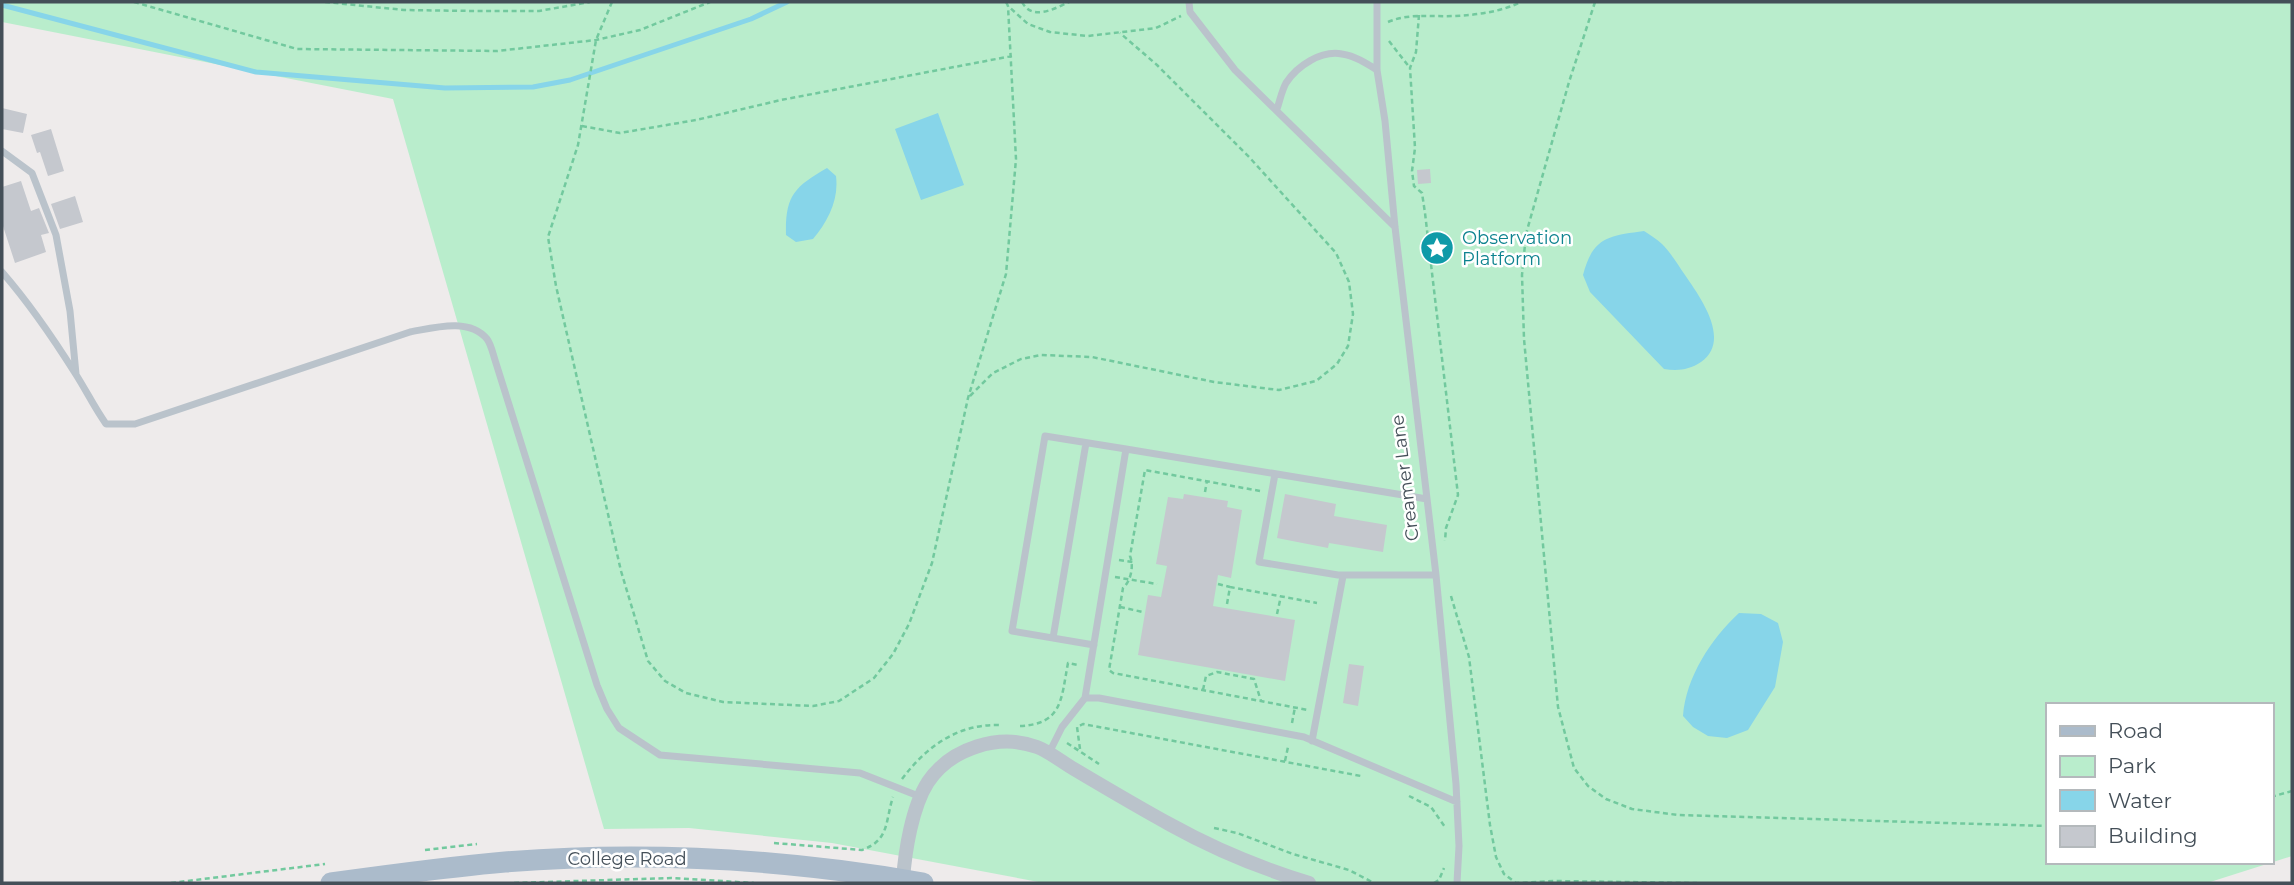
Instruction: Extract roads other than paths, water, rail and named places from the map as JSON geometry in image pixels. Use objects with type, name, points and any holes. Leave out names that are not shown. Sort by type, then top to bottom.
[{"type":"main road","name":"College Road","points":[[330,873],[505,862],[636,858],[776,864],[913,882]]},
{"type":"street","points":[[913,882],[906,848],[928,783],[952,758],[989,743],[1009,741],[1037,747],[1228,856],[1309,883]]},
{"type":"lane","points":[[1188,2],[1190,12],[1235,70],[1277,108],[1395,227]]},
{"type":"lane","name":"Creamer Lane","points":[[1377,2],[1377,70],[1436,575],[1457,802],[1457,883]]},
{"type":"lane","points":[[1277,108],[1285,84],[1299,67],[1319,56],[1340,53],[1363,61],[1377,70]]},
{"type":"lane","points":[[2,151],[32,173],[56,235],[70,311],[76,375]]},
{"type":"lane","points":[[4,277],[27,302],[106,424],[135,424],[410,332],[449,326],[472,327],[487,339],[495,360],[597,685],[607,709],[620,728],[660,755],[859,773],[922,797]]},
{"type":"lane","points":[[1094,645],[1012,631],[1045,436],[1427,499]]},
{"type":"lane","points":[[1053,638],[1086,443]]},
{"type":"lane","points":[[1048,754],[1062,727],[1085,698],[1126,449]]},
{"type":"lane","points":[[1275,474],[1259,562],[1343,576],[1436,575]]},
{"type":"lane","points":[[1312,741],[1343,576]]},
{"type":"lane","points":[[1085,698],[1099,698],[1312,741],[1457,802]]},
{"type":"water","points":[[938,113],[964,185],[921,200],[895,129]]},
{"type":"water","points":[[827,168],[836,176],[836,193],[831,210],[813,239],[796,242],[786,235],[790,202],[799,187]]},
{"type":"water","points":[[1644,231],[1660,242],[1671,255],[1705,306],[1714,331],[1710,353],[1701,362],[1688,368],[1664,369],[1590,292],[1583,275],[1597,246],[1612,237]]},
{"type":"water","points":[[1739,613],[1761,614],[1778,623],[1783,642],[1775,687],[1748,730],[1727,738],[1708,736],[1693,727],[1683,716],[1685,701],[1702,660],[1719,635]]},
{"type":"waterway","points":[[2,5],[256,72],[445,88],[533,87],[570,80],[751,19],[787,2]]},
{"type":"place","name":"Observation Platform","points":[[1437,248]]}]
